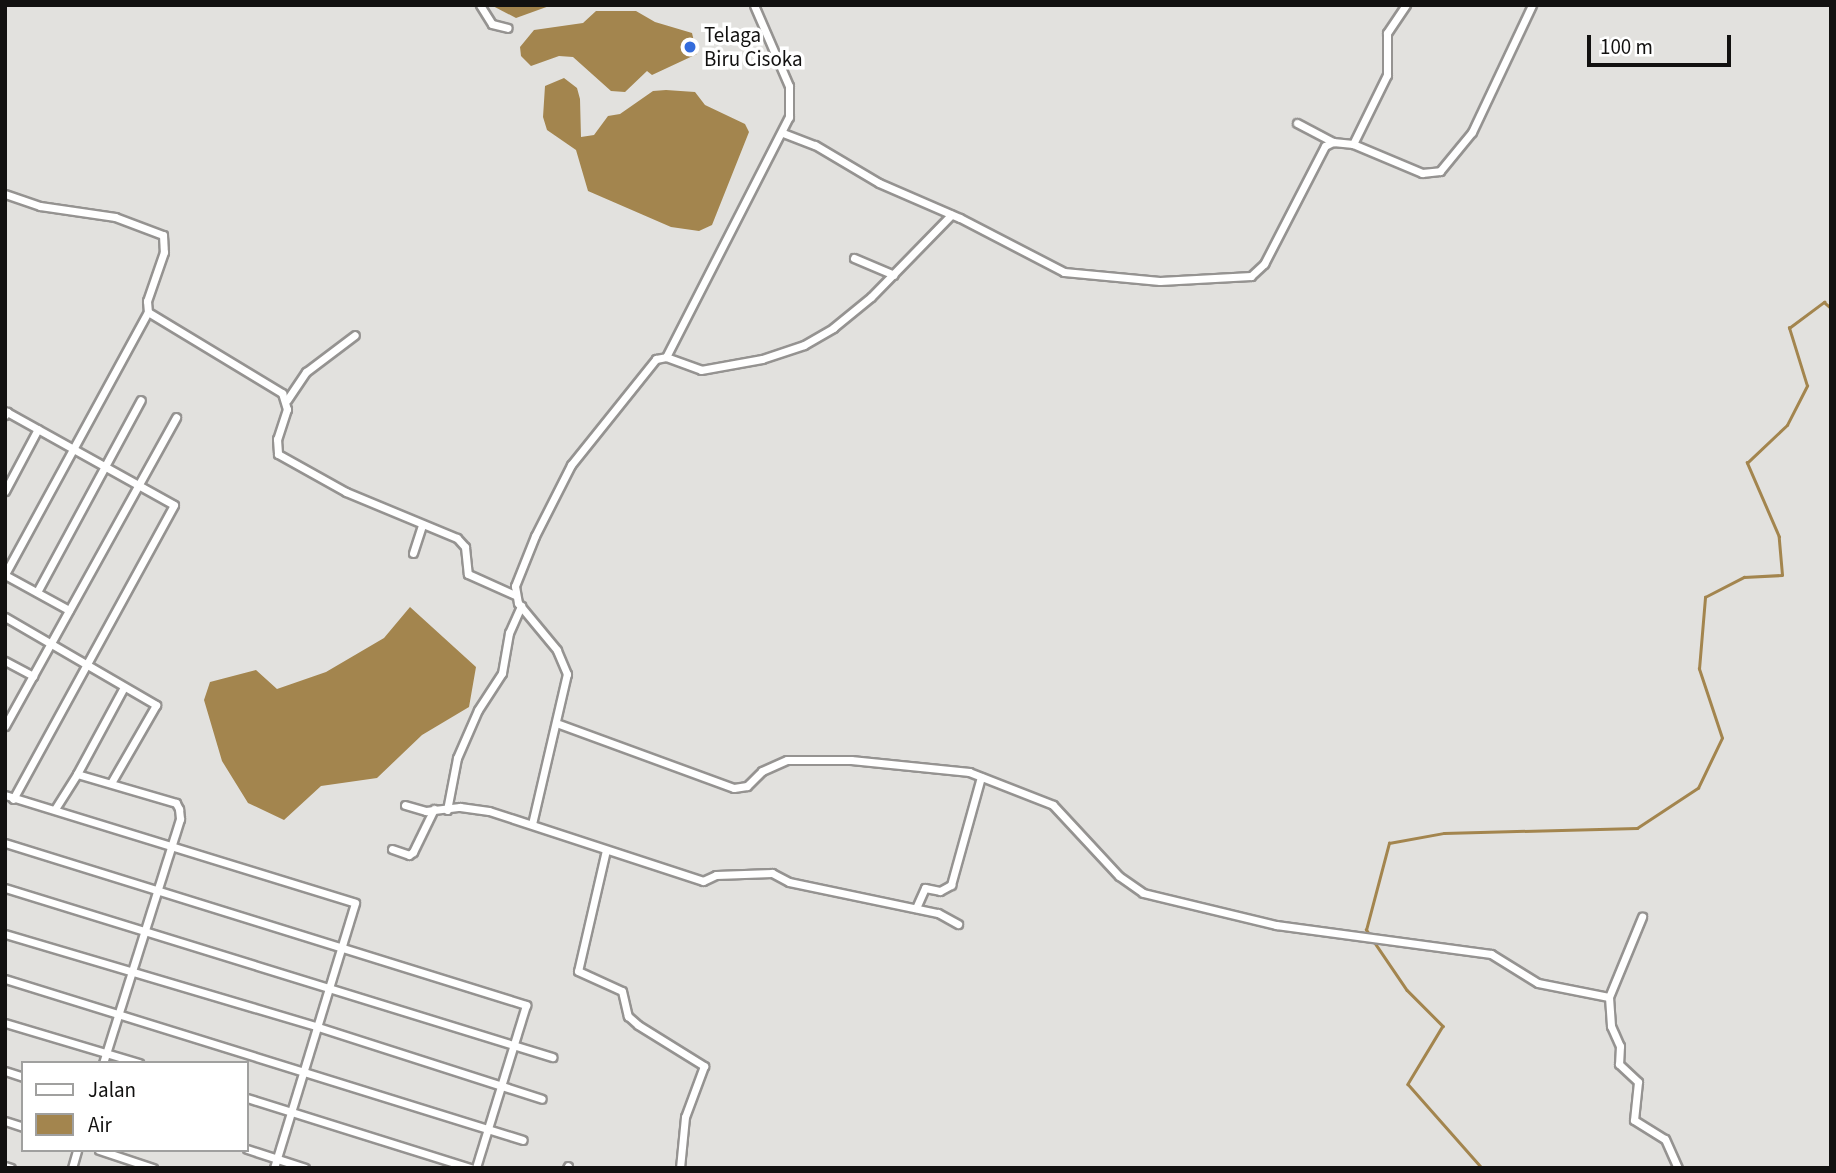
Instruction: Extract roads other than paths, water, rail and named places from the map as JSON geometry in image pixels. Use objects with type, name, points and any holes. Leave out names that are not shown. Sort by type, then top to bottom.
[{"type":"street","points":[[480,5],[492,24],[508,28]]},
{"type":"street","points":[[532,824],[559,724],[566,669],[557,650],[521,606],[515,595],[516,580],[535,536],[572,465],[646,370],[666,357],[759,169],[783,133],[792,103],[789,86],[754,5]]},
{"type":"street","points":[[1353,144],[1387,75],[1387,33],[1406,5]]},
{"type":"street","points":[[1297,123],[1334,142],[1353,144],[1422,173],[1440,171],[1472,132],[1532,5]]},
{"type":"street","points":[[783,133],[815,145],[879,183],[951,215],[1064,272],[1160,281],[1251,276],[1264,264],[1315,158],[1334,142]]},
{"type":"street","points":[[5,194],[40,206],[115,217],[163,234],[164,253],[147,301],[148,312],[71,447],[5,574],[69,610]]},
{"type":"street","points":[[666,357],[701,370],[762,359],[804,345],[833,328],[894,275],[951,215]]},
{"type":"street","points":[[854,258],[894,275]]},
{"type":"street","points":[[148,312],[287,400]]},
{"type":"street","points":[[355,335],[306,372],[287,400],[275,447],[285,461],[464,543],[468,574],[515,595]]},
{"type":"street","points":[[37,592],[141,400]]},
{"type":"street","points":[[5,415],[7,412],[174,505],[88,667],[13,799]]},
{"type":"street","points":[[5,726],[176,417]]},
{"type":"street","points":[[5,491],[38,429]]},
{"type":"street","points":[[413,553],[422,526]]},
{"type":"street","points":[[447,810],[460,749],[502,673],[509,633],[521,606]]},
{"type":"street","points":[[5,617],[156,705],[111,783]]},
{"type":"street","points":[[5,661],[33,676]]},
{"type":"street","points":[[55,809],[124,687]]},
{"type":"street","points":[[5,705],[15,710]]},
{"type":"street","points":[[559,724],[734,788],[747,786],[762,771],[787,760],[930,765],[981,776],[1053,806],[1119,876],[1143,893],[1341,935],[1491,954],[1538,983],[1609,997]]},
{"type":"street","points":[[77,774],[176,803],[180,819],[104,1061]]},
{"type":"street","points":[[916,908],[925,888],[940,891],[951,885],[981,776]]},
{"type":"street","points":[[5,795],[169,848],[355,903],[274,1168]]},
{"type":"street","points":[[405,805],[426,811],[489,811],[704,881],[716,875],[772,873],[789,882],[916,908],[958,924]]},
{"type":"street","points":[[392,849],[409,855],[413,852],[434,809]]},
{"type":"street","points":[[5,843],[341,945],[526,1005],[473,1168],[248,1098]]},
{"type":"street","points":[[606,850],[578,971],[622,991],[628,1016],[704,1066],[706,1072],[685,1117],[680,1168]]},
{"type":"street","points":[[5,888],[512,1043],[552,1058]]},
{"type":"street","points":[[1642,918],[1609,997],[1611,1026],[1620,1045],[1619,1063],[1638,1083],[1634,1121],[1665,1139],[1678,1168]]},
{"type":"street","points":[[5,934],[316,1026],[542,1099]]},
{"type":"street","points":[[5,979],[523,1140]]},
{"type":"street","points":[[5,1023],[133,1061]]},
{"type":"street","points":[[248,1149],[305,1168]]},
{"type":"street","points":[[105,1152],[153,1168]]},
{"type":"street","points":[[5,1166],[11,1168]]},
{"type":"water","points":[[491,5],[552,5],[516,18]]},
{"type":"water","name":"Telaga Biru Cisoka","points":[[596,11],[636,11],[655,22],[692,33],[697,54],[652,75],[647,71],[625,92],[611,91],[573,57],[559,56],[531,66],[521,56],[520,47],[534,30],[583,23]]},
{"type":"water","name":"Telaga Biru Cisoka","points":[[564,78],[577,88],[581,137],[594,135],[608,116],[620,114],[653,91],[695,92],[705,105],[745,124],[749,132],[712,225],[699,231],[671,227],[588,191],[576,150],[547,130],[543,117],[545,86]]},
{"type":"water","points":[[410,607],[476,667],[469,707],[422,735],[377,778],[321,786],[284,820],[248,803],[222,761],[204,700],[210,682],[256,670],[277,689],[326,672],[384,638]]},
{"type":"waterway","points":[[1369,934],[1366,930],[1389,843],[1444,833],[1637,828],[1698,788],[1722,738],[1699,669],[1705,597],[1744,577],[1782,575],[1779,537],[1747,463],[1787,425],[1807,386],[1789,328],[1824,302],[1831,308]]},
{"type":"waterway","points":[[1373,940],[1407,990],[1443,1026],[1408,1084],[1482,1168]]},
{"type":"place","name":"Telaga Biru Cisoka","points":[[690,47]]}]
